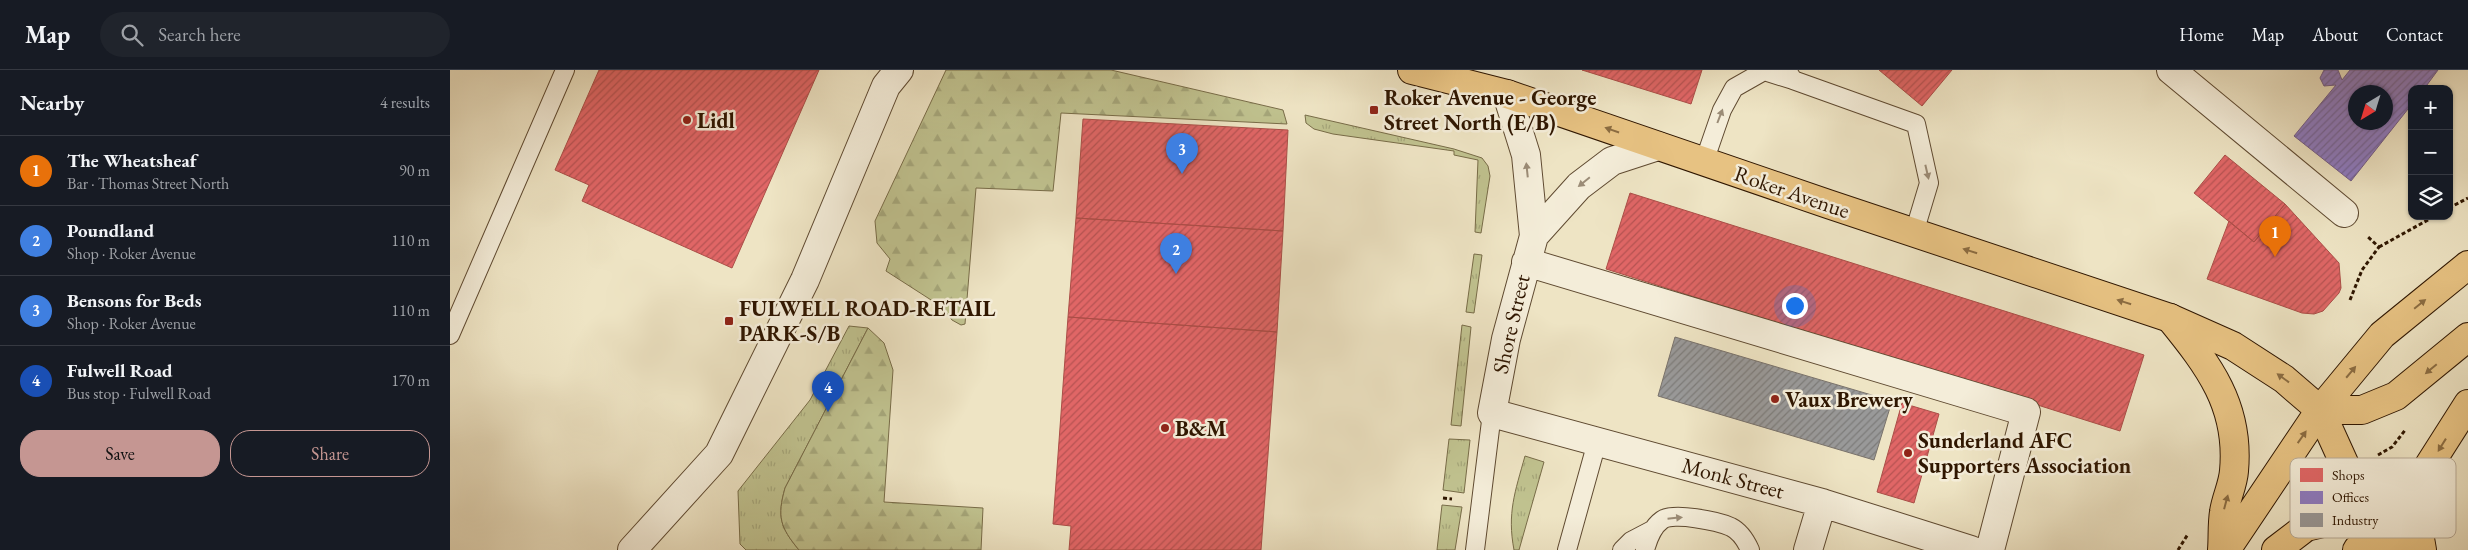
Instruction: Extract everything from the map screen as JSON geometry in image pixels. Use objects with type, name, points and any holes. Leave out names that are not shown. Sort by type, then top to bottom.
[{"type":"main road","name":"Roker Avenue","points":[[1417,70],[1507,94],[2170,318],[2233,346],[2284,379],[2320,410]]},
{"type":"main road","points":[[2224,550],[2320,410],[2382,335],[2468,265]]},
{"type":"main road","points":[[2170,318],[2203,358],[2225,397],[2234,434],[2234,472],[2224,512],[2224,550]]},
{"type":"main road","points":[[2320,410],[2362,410],[2396,396],[2468,338]]},
{"type":"main road","points":[[2434,458],[2468,404]]},
{"type":"main road","points":[[2320,410],[2342,458]]},
{"type":"main road","points":[[2276,550],[2292,538]]},
{"type":"main road","points":[[2368,544],[2421,547]]},
{"type":"street","points":[[2171,70],[2344,213]]},
{"type":"street","points":[[639,548],[719,454],[805,280],[890,75]]},
{"type":"street","points":[[1507,94],[1526,155],[1534,236]]},
{"type":"street","points":[[1534,236],[1579,186],[1612,161],[1658,146]]},
{"type":"street","name":"Shore Street","points":[[1492,413],[1506,339],[1534,236]]},
{"type":"street","points":[[1526,262],[2026,412],[1990,550]]},
{"type":"street","name":"Monk Street","points":[[1492,413],[1822,503],[1971,550]]},
{"type":"street","points":[[1808,550],[1822,503]]},
{"type":"lane","points":[[450,335],[565,70]]},
{"type":"lane","points":[[1704,162],[1722,110],[1734,88],[1764,71],[1790,75],[1916,124],[1929,183],[1914,233]]},
{"type":"lane","points":[[1475,550],[1492,413]]},
{"type":"lane","points":[[1567,550],[1597,442]]},
{"type":"lane","points":[[1622,550],[1631,541],[1652,530],[1663,519],[1678,516],[1730,526],[1744,537],[1750,550]]},
{"type":"lane","points":[[1644,550],[1652,530]]},
{"type":"path","points":[[2453,206],[2468,198]]},
{"type":"path","points":[[2344,213],[2379,248]]},
{"type":"path","points":[[2350,300],[2362,270],[2379,248],[2428,220]]},
{"type":"path","points":[[2374,458],[2392,447],[2407,428]]},
{"type":"green space","points":[[946,70],[1111,70],[1283,110],[1287,124],[1061,113],[1053,191],[976,188],[965,324],[961,325],[952,320],[942,307],[886,271],[890,259],[877,243],[875,221]]},
{"type":"green space","points":[[1305,115],[1454,149],[1482,158],[1488,166],[1490,176],[1481,233],[1475,232],[1478,160],[1454,155],[1454,151],[1333,134],[1314,129],[1306,123]]},
{"type":"green space","points":[[1474,254],[1482,255],[1474,313],[1466,312]]},
{"type":"green space","points":[[1462,325],[1471,327],[1461,426],[1451,425]]},
{"type":"green space","points":[[849,326],[868,328],[785,488],[781,507],[782,521],[788,535],[799,550],[746,550],[740,544],[738,491],[810,400]]},
{"type":"green space","points":[[868,328],[884,343],[893,370],[884,502],[983,508],[981,550],[799,550],[784,528],[781,507],[785,488]]},
{"type":"green space","points":[[1449,439],[1470,440],[1464,493],[1443,490]]},
{"type":"green space","points":[[1525,456],[1544,462],[1519,550],[1514,550],[1511,525],[1513,503]]},
{"type":"green space","points":[[1442,505],[1462,507],[1455,550],[1437,550]]},
{"type":"building: Shops","name":"Lidl","points":[[599,70],[819,70],[732,268],[582,201],[589,185],[555,170]]},
{"type":"building: Shops","points":[[1582,70],[1702,70],[1691,104]]},
{"type":"building: Shops","points":[[1879,70],[1952,70],[1922,106]]},
{"type":"building: Shops","points":[[1083,119],[1288,130],[1283,231],[1076,218]]},
{"type":"building: Shops","points":[[2225,155],[2285,204],[2254,242],[2194,193]]},
{"type":"building: Shops","points":[[1630,193],[2144,355],[2120,431],[1606,269]]},
{"type":"building: Shops","points":[[2285,204],[2339,263],[2341,288],[2339,293],[2323,311],[2314,314],[2302,313],[2207,279],[2229,221],[2254,242]]},
{"type":"building: Shops","points":[[1076,218],[1283,231],[1277,332],[1068,317]]},
{"type":"building: Shops","name":"B&M","points":[[1068,317],[1277,332],[1261,550],[1069,550],[1071,526],[1053,524]]},
{"type":"building: Shops","name":"Sunderland AFC Supporters Association","points":[[1902,403],[1939,414],[1914,503],[1877,492]]},
{"type":"building: Offices","points":[[2324,70],[2338,70],[2342,80],[2350,70],[2438,70],[2427,85],[2408,85],[2408,109],[2393,128],[2393,85],[2348,85],[2348,130],[2391,130],[2351,181],[2294,136],[2336,85],[2324,86],[2320,78]]},
{"type":"building: Industry","name":"Vaux Brewery","points":[[1675,337],[1892,401],[1874,460],[1658,396]]},
{"type":"place","name":"Roker Avenue - George Street North (E/B)","points":[[1374,110]]},
{"type":"place","name":"Lidl","points":[[687,120]]},
{"type":"place","name":"Bensons for Beds","points":[[1182,174]]},
{"type":"place","name":"The Wheatsheaf","points":[[2275,257]]},
{"type":"place","name":"Poundland","points":[[1176,274]]},
{"type":"place","name":"FULWELL ROAD-RETAIL PARK-S/B","points":[[729,321]]},
{"type":"place","name":"Vaux Brewery","points":[[1775,399]]},
{"type":"place","name":"Fulwell Road","points":[[828,412]]},
{"type":"place","name":"B&M","points":[[1165,428]]},
{"type":"place","name":"Sunderland AFC Supporters Association","points":[[1908,453]]}]
